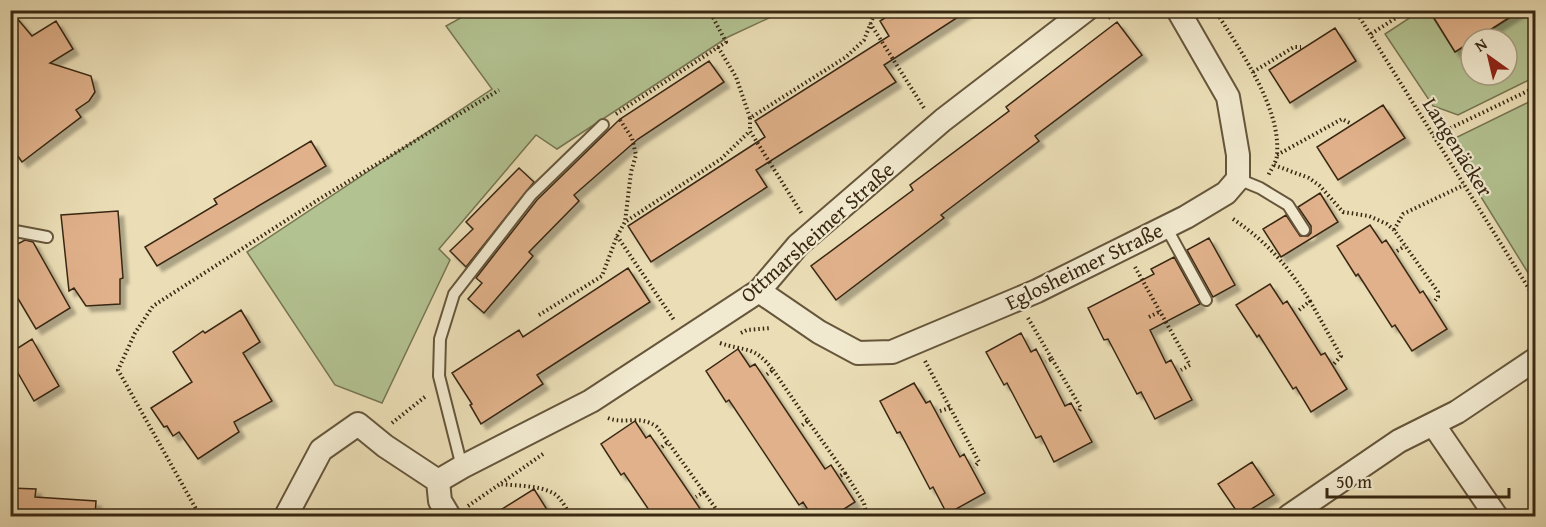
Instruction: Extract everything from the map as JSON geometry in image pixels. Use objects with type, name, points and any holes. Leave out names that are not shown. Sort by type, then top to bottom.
[{"type":"street","name":"Ottmarsheimer Straße","points":[[438,481],[591,401],[759,291],[798,245],[943,120],[1086,10]]},
{"type":"street","points":[[1178,10],[1228,97],[1238,155],[1238,179]]},
{"type":"street","name":"Eglosheimer Straße","points":[[759,291],[819,332],[858,352],[892,352],[1018,299],[1126,247],[1226,193],[1238,179]]},
{"type":"street","points":[[1289,516],[1399,441],[1457,412],[1536,359]]},
{"type":"street","points":[[286,516],[321,450],[358,424],[385,446],[438,481],[440,501],[449,516]]},
{"type":"street","points":[[1433,424],[1496,516]]},
{"type":"lane","points":[[462,467],[439,376],[440,339],[454,294],[531,195],[606,122]]},
{"type":"lane","points":[[1238,179],[1260,188],[1288,205],[1304,230]]},
{"type":"lane","points":[[1166,227],[1206,300]]},
{"type":"lane","points":[[10,230],[47,237]]},
{"type":"path","points":[[606,122],[726,42],[709,10]]},
{"type":"path","points":[[750,118],[846,57],[864,40],[874,15],[880,10]]},
{"type":"path","points":[[1215,10],[1253,72],[1273,116],[1277,155],[1274,165],[1309,178],[1320,186],[1343,212],[1369,216],[1387,224],[1394,230],[1438,292],[1438,297],[1434,302]]},
{"type":"path","name":"Langenäcker","points":[[1355,10],[1536,300]]},
{"type":"path","points":[[1371,34],[1408,10]]},
{"type":"path","points":[[870,23],[928,114]]},
{"type":"path","points":[[718,47],[736,77],[750,118],[750,131],[803,216]]},
{"type":"path","points":[[1253,72],[1294,47],[1301,47]]},
{"type":"path","points":[[1434,136],[1536,87]]},
{"type":"path","points":[[200,516],[118,370],[135,333],[153,306],[321,198],[500,90]]},
{"type":"path","points":[[539,315],[602,276],[617,236],[625,222],[631,172],[636,155],[632,138],[616,114]]},
{"type":"path","points":[[1277,155],[1342,119],[1350,123]]},
{"type":"path","points":[[625,222],[721,159],[750,131]]},
{"type":"path","points":[[1394,230],[1403,214],[1464,185]]},
{"type":"path","points":[[1233,219],[1258,236],[1282,261],[1310,301],[1341,356],[1334,364]]},
{"type":"path","points":[[1397,251],[1404,246]]},
{"type":"path","points":[[1126,247],[1159,312],[1190,365],[1181,370]]},
{"type":"path","points":[[1018,299],[1081,408],[1078,413]]},
{"type":"path","points":[[1298,310],[1310,301]]},
{"type":"path","points":[[1149,317],[1159,312]]},
{"type":"path","points":[[915,342],[979,462],[974,467]]},
{"type":"path","points":[[719,343],[754,351],[764,357],[845,473],[864,503],[867,516]]},
{"type":"path","points":[[1046,362],[1052,359]]},
{"type":"path","points":[[766,375],[773,370]]},
{"type":"path","points":[[374,437],[441,384]]},
{"type":"path","points":[[940,411],[950,408]]},
{"type":"path","points":[[614,411],[605,417],[616,421],[636,419],[648,421],[657,427],[721,516]]},
{"type":"path","points":[[801,426],[808,421]]},
{"type":"path","points":[[662,447],[668,442]]},
{"type":"path","points":[[473,503],[544,454]]},
{"type":"path","points":[[840,476],[845,473]]},
{"type":"path","points":[[500,484],[538,488],[554,493],[571,516]]},
{"type":"path","points":[[696,497],[704,492]]},
{"type":"path","points":[[560,516],[567,511]]},
{"type":"green space","points":[[473,11],[784,11],[728,37],[557,149],[536,135],[439,249],[450,260],[382,403],[335,385],[247,252],[492,89],[446,26]]},
{"type":"green space","points":[[1420,11],[1429,11],[1455,52],[1459,50],[1459,87],[1515,87],[1458,115],[1433,106],[1385,34]]},
{"type":"green space","points":[[1521,11],[1535,11],[1535,77],[1519,85],[1519,27],[1495,27]]},
{"type":"green space","points":[[1535,99],[1535,284],[1447,142]]},
{"type":"building","points":[[10,10],[32,36],[56,21],[73,49],[50,63],[91,76],[95,92],[89,101],[76,110],[81,117],[22,162],[10,145]]},
{"type":"building","points":[[897,10],[969,10],[884,65],[896,82],[756,170],[767,187],[651,262],[628,226],[765,137],[755,121],[889,36],[880,21]]},
{"type":"building","points":[[1429,10],[1521,10],[1495,27],[1459,27],[1459,50],[1455,52]]},
{"type":"building","points":[[1117,22],[1142,55],[1035,136],[1039,141],[941,215],[944,218],[836,300],[811,266],[913,190],[910,185],[1009,111],[1006,107]]},
{"type":"building","points":[[1335,28],[1356,61],[1290,103],[1269,70]]},
{"type":"building","points":[[709,61],[724,82],[638,139],[574,195],[579,201],[529,252],[533,256],[484,313],[468,299],[482,283],[476,278],[537,200],[620,119]]},
{"type":"building","points":[[1383,105],[1405,138],[1338,180],[1317,147]]},
{"type":"building","points":[[311,141],[326,166],[157,266],[145,247],[217,204],[214,199]]},
{"type":"building","points":[[519,168],[534,182],[466,267],[450,251],[473,229],[466,222]]},
{"type":"building","points":[[1320,193],[1338,222],[1281,257],[1263,229],[1286,215],[1300,236],[1308,236],[1311,233],[1311,226],[1298,207]]},
{"type":"building","points":[[118,211],[123,278],[120,279],[120,304],[86,306],[74,288],[69,291],[61,215]]},
{"type":"building","points":[[1370,225],[1382,243],[1386,240],[1420,293],[1423,291],[1447,329],[1412,351],[1395,325],[1392,327],[1337,246]]},
{"type":"building","points":[[1209,238],[1235,285],[1213,297],[1187,250]]},
{"type":"building","points":[[25,240],[33,242],[70,308],[36,329],[10,285],[10,248]]},
{"type":"building","points":[[1174,257],[1200,304],[1150,330],[1166,363],[1171,360],[1192,400],[1155,419],[1141,392],[1137,394],[1108,339],[1104,340],[1088,308],[1154,274],[1151,269]]},
{"type":"building","points":[[628,268],[650,302],[537,375],[543,384],[481,424],[470,405],[472,404],[452,373],[519,330],[523,337]]},
{"type":"building","points":[[1270,284],[1283,304],[1287,301],[1321,355],[1325,353],[1347,389],[1311,412],[1296,387],[1293,389],[1259,335],[1257,337],[1236,305]]},
{"type":"building","points":[[241,310],[260,342],[243,353],[272,401],[234,422],[239,432],[198,459],[179,432],[173,436],[151,408],[192,382],[173,352],[203,331],[205,333]]},
{"type":"building","points":[[1021,333],[1031,352],[1036,349],[1065,406],[1071,403],[1092,442],[1054,462],[1041,436],[1036,438],[1007,383],[1004,385],[986,352]]},
{"type":"building","points":[[32,339],[59,386],[34,401],[10,359],[10,353]]},
{"type":"building","points":[[738,349],[750,367],[755,364],[825,469],[831,465],[855,502],[833,516],[812,516],[803,502],[799,505],[729,400],[726,402],[706,371]]},
{"type":"building","points":[[914,383],[926,403],[930,401],[960,457],[964,454],[985,493],[947,514],[933,487],[930,489],[900,432],[897,433],[880,401]]},
{"type":"building","points":[[635,421],[646,438],[650,435],[705,516],[653,516],[624,473],[621,475],[601,444]]},
{"type":"building","points":[[1252,462],[1274,495],[1240,516],[1218,484]]},
{"type":"building","points":[[10,488],[36,489],[35,497],[96,501],[95,516],[10,516]]},
{"type":"building","points":[[534,489],[551,516],[491,516]]}]
